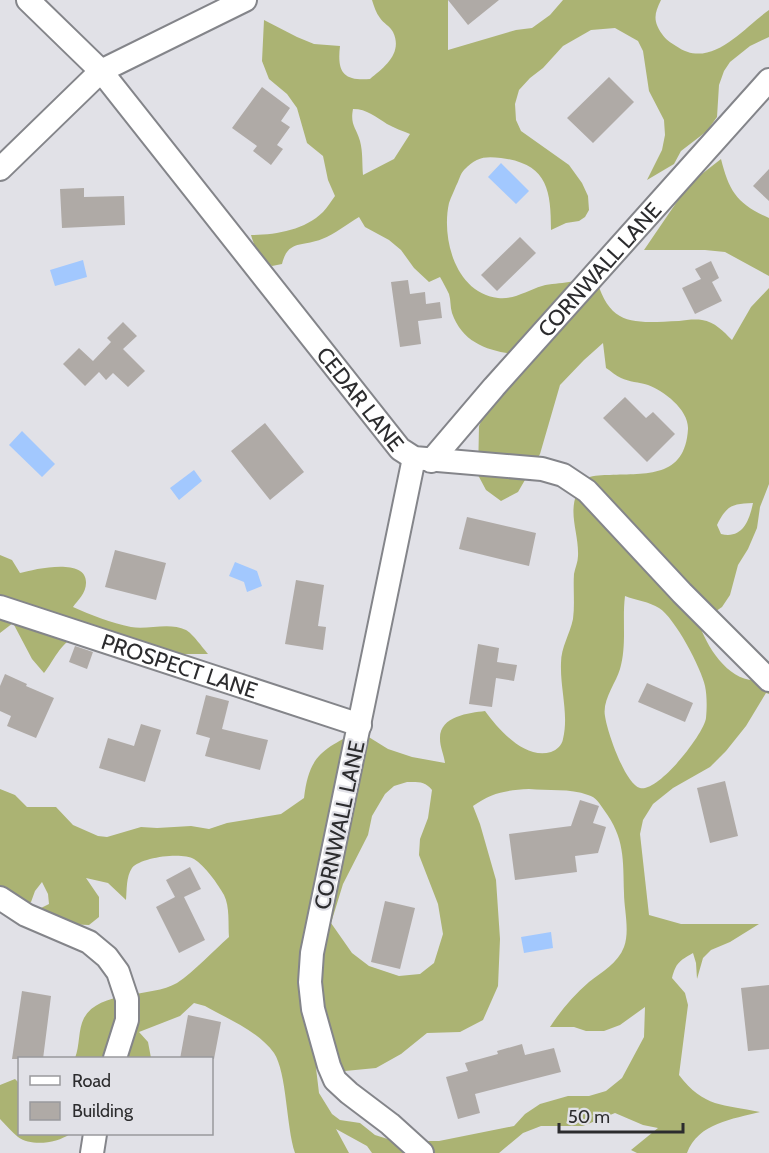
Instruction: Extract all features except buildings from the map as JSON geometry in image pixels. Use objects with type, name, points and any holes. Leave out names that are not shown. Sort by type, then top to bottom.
[{"type":"street","name":"CEDAR LANE","points":[[28,0],[101,71],[400,449],[422,460],[542,469],[563,475],[587,491],[682,593],[769,680]]},
{"type":"street","points":[[0,169],[101,71],[245,0]]},
{"type":"street","name":"CORNWALL LANE","points":[[422,1153],[335,1080],[313,1009],[310,982],[312,953],[360,725],[422,460],[494,387],[769,80]]},
{"type":"street","name":"PROSPECT LANE","points":[[0,607],[360,725]]},
{"type":"street","points":[[0,898],[26,915],[88,942],[107,957],[118,972],[127,999],[127,1020],[116,1057]]},
{"type":"street","points":[[92,1153],[95,1135]]},
{"type":"green space","points":[[372,0],[448,0],[448,50],[516,30],[532,28],[550,15],[563,0],[661,0],[656,17],[657,25],[663,36],[674,45],[689,52],[702,53],[726,44],[769,10],[769,37],[750,46],[730,62],[724,71],[719,85],[717,117],[707,131],[681,151],[674,164],[647,180],[662,150],[665,135],[664,120],[649,91],[643,51],[638,41],[615,28],[591,30],[563,46],[519,90],[515,104],[516,120],[521,131],[569,165],[582,183],[588,196],[589,210],[585,217],[551,230],[550,202],[543,181],[537,173],[516,161],[490,157],[477,160],[463,172],[449,203],[447,217],[450,248],[462,275],[484,294],[498,298],[510,298],[545,285],[572,281],[595,274],[607,304],[615,313],[624,318],[648,322],[707,321],[722,330],[732,340],[751,307],[769,288],[769,484],[760,507],[757,528],[738,565],[730,595],[722,607],[699,623],[713,652],[728,669],[746,679],[758,680],[769,675],[769,694],[766,693],[746,726],[710,767],[673,788],[653,804],[643,820],[640,834],[649,915],[681,924],[759,924],[730,942],[711,950],[703,958],[697,979],[693,953],[679,963],[673,973],[672,978],[685,993],[688,1005],[679,1075],[697,1094],[706,1099],[760,1112],[728,1120],[708,1129],[692,1143],[687,1153],[637,1153],[631,1150],[658,1128],[643,1125],[615,1113],[583,1126],[541,1126],[523,1133],[499,1153],[372,1153],[367,1146],[336,1129],[349,1153],[295,1153],[282,1073],[274,1053],[260,1038],[205,1006],[194,1003],[180,1016],[139,1032],[148,1042],[151,1057],[75,1057],[82,1022],[91,1009],[113,999],[166,988],[177,983],[229,937],[228,910],[224,895],[198,862],[188,857],[171,856],[152,858],[137,864],[129,875],[126,900],[108,883],[86,878],[99,897],[99,917],[89,925],[65,924],[33,912],[49,904],[48,894],[42,882],[31,902],[18,902],[0,913],[0,789],[15,795],[27,807],[56,807],[73,825],[98,836],[107,837],[141,827],[191,826],[209,829],[227,823],[281,814],[304,798],[310,772],[320,755],[336,743],[359,731],[388,749],[412,757],[445,763],[440,739],[444,725],[456,717],[485,711],[505,734],[522,748],[532,752],[551,752],[562,743],[565,711],[561,663],[562,651],[574,613],[574,574],[578,560],[574,516],[577,493],[584,481],[590,477],[650,473],[671,465],[680,457],[685,445],[687,422],[680,408],[668,397],[645,384],[617,376],[606,368],[603,343],[560,385],[540,454],[518,492],[501,501],[486,490],[478,475],[479,426],[521,355],[489,349],[471,340],[457,324],[451,311],[449,294],[440,277],[429,282],[414,268],[401,250],[389,240],[365,227],[359,217],[327,237],[292,247],[282,264],[272,266],[258,253],[251,235],[280,232],[308,223],[323,212],[335,196],[328,180],[323,156],[307,143],[297,108],[287,94],[269,79],[262,61],[264,20],[314,44],[340,46],[340,62],[344,73],[354,78],[370,79],[387,64],[396,47],[393,32],[375,9]],"holes":[[[353,109],[363,110],[410,134],[394,159],[363,175],[361,145],[353,122]],[[753,503],[743,528],[734,534],[721,534],[717,525],[727,510],[735,505]],[[625,596],[651,604],[665,613],[680,632],[693,656],[703,678],[706,693],[706,718],[689,748],[658,781],[648,787],[640,788],[628,777],[623,767],[609,733],[605,716],[606,704],[622,660]],[[407,782],[418,782],[432,790],[428,818],[420,839],[419,855],[438,904],[443,934],[434,963],[420,974],[399,976],[369,966],[352,953],[331,923],[343,884],[368,835],[372,816],[385,794],[394,786]],[[529,789],[566,791],[591,796],[599,803],[616,830],[623,860],[627,927],[624,947],[614,962],[573,997],[550,1027],[604,1031],[620,1025],[645,1007],[644,1037],[622,1078],[606,1091],[589,1096],[568,1096],[540,1104],[525,1114],[514,1126],[439,1141],[394,1141],[375,1135],[360,1123],[340,1120],[332,1114],[319,1093],[316,1068],[345,1071],[376,1068],[401,1054],[427,1033],[460,1032],[483,1020],[498,986],[500,939],[496,880],[473,806],[499,793]]]},
{"type":"green space","points":[[721,159],[727,180],[736,195],[749,207],[769,218],[769,276],[725,252],[644,250],[689,184]]},
{"type":"green space","points":[[0,555],[12,560],[20,573],[59,567],[78,570],[84,575],[86,587],[73,607],[131,627],[166,626],[186,630],[208,654],[161,654],[76,636],[61,648],[44,673],[32,659],[13,623],[0,633]]},
{"type":"green space","points":[[15,1079],[18,1082],[18,1135],[68,1135],[52,1142],[37,1143],[18,1137],[0,1119],[0,1085]]},
{"type":"water","points":[[501,163],[529,191],[516,204],[488,177]]},
{"type":"water","points":[[83,260],[87,277],[55,286],[50,270]]},
{"type":"water","points":[[22,431],[55,464],[42,477],[9,445]]},
{"type":"water","points":[[194,470],[202,481],[179,500],[170,488]]},
{"type":"water","points":[[235,562],[257,571],[262,586],[247,592],[244,582],[229,576]]},
{"type":"water","points":[[551,932],[553,948],[524,953],[521,937]]}]
